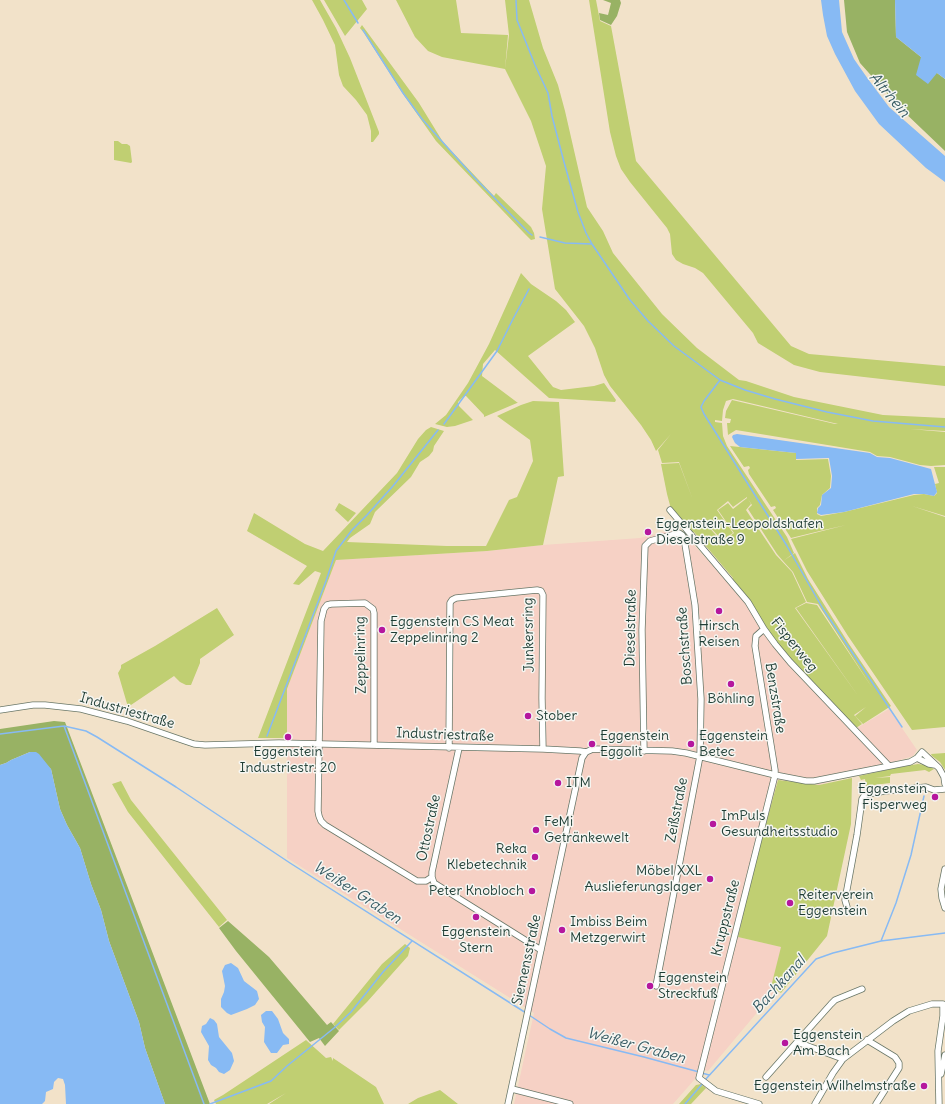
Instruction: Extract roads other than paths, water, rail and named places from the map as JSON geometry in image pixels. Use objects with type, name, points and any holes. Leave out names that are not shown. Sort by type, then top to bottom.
[{"type":"street","name":"Fisperweg","points":[[670,510],[748,602],[764,629],[790,662],[889,766]]},
{"type":"street","name":"Dieselstraße","points":[[644,751],[642,630],[646,546],[650,541],[679,533],[682,535]]},
{"type":"street","name":"Boschstraße","points":[[682,535],[684,538],[695,610],[701,699],[700,756]]},
{"type":"street","name":"Junkersring","points":[[449,748],[450,603],[456,598],[537,590],[541,591],[542,595],[543,749]]},
{"type":"street","name":"Zeppelinring","points":[[374,745],[373,608],[365,603],[331,604],[328,605],[322,614],[320,621],[318,811],[321,821],[325,825],[417,881],[426,881],[432,877]]},
{"type":"street","name":"Benzstraße","points":[[764,629],[756,636],[755,646],[775,770],[774,775]]},
{"type":"street","name":"Industriestraße","points":[[0,710],[33,705],[81,708],[127,721],[194,744],[205,745],[319,744],[543,749],[586,752],[593,749],[672,751],[700,756],[774,775],[814,782],[889,766]]},
{"type":"street","name":"Ottostraße","points":[[459,748],[432,872],[434,883],[541,950]]},
{"type":"street","name":"Siemensstraße","points":[[508,1104],[582,758],[586,752]]},
{"type":"street","points":[[889,766],[910,762],[917,758],[922,752],[942,772],[945,784]]},
{"type":"street","name":"Zeißstraße","points":[[656,986],[700,756]]},
{"type":"street","points":[[917,758],[929,764],[936,765]]},
{"type":"street","name":"Kruppstraße","points":[[759,1104],[716,1091],[702,1076],[774,775]]},
{"type":"street","points":[[847,907],[845,900],[856,842],[862,799],[864,796],[884,791],[926,787],[934,790],[945,789]]},
{"type":"street","points":[[945,869],[941,889],[945,908]]},
{"type":"street","points":[[766,1077],[835,1000],[862,989]]},
{"type":"street","points":[[815,1104],[843,1059],[867,1040],[908,1011],[932,1004],[943,1004],[944,1016],[938,1051],[939,1104]]},
{"type":"street","points":[[867,1040],[895,1057],[899,1063],[899,1068],[876,1104]]},
{"type":"street","points":[[797,1042],[843,1059]]},
{"type":"street","points":[[938,1051],[945,1051]]},
{"type":"street","points":[[939,1082],[945,1055]]},
{"type":"street","points":[[512,1089],[570,1104]]},
{"type":"water","points":[[821,0],[839,0],[842,32],[854,59],[889,107],[945,156],[945,182],[926,168],[879,124],[855,91],[827,36]]},
{"type":"water","points":[[895,0],[945,0],[945,79],[937,73],[928,84],[916,75],[921,57],[896,37]]},
{"type":"water","points":[[737,434],[870,453],[877,457],[890,458],[931,469],[937,492],[934,496],[914,494],[844,512],[821,515],[817,513],[818,508],[821,505],[822,495],[831,488],[832,476],[829,458],[796,459],[796,453],[740,447],[735,443],[732,437],[733,435]]},
{"type":"water","points":[[30,752],[36,752],[39,754],[51,769],[60,809],[80,848],[101,910],[109,941],[139,1022],[145,1048],[165,1104],[66,1104],[65,1085],[63,1079],[58,1078],[54,1082],[53,1089],[46,1092],[45,1101],[42,1104],[0,1104],[0,765]]},
{"type":"water","points":[[231,963],[238,968],[244,981],[257,991],[259,999],[255,1005],[231,1015],[221,1007],[221,999],[225,986],[222,971],[225,965]]},
{"type":"water","points":[[266,1011],[272,1011],[278,1019],[283,1033],[289,1039],[289,1044],[283,1045],[277,1053],[271,1053],[264,1042],[265,1027],[262,1022],[261,1015]]},
{"type":"water","points":[[210,1018],[217,1024],[219,1037],[232,1053],[234,1061],[230,1070],[224,1074],[219,1072],[211,1065],[208,1060],[209,1046],[201,1032],[202,1026],[206,1024]]},
{"type":"waterway","points":[[344,0],[358,23]]},
{"type":"waterway","points":[[516,0],[517,20],[548,93],[552,116],[564,162],[578,212],[586,233],[630,300],[648,321],[674,346],[720,380],[745,390],[827,412],[873,421],[945,427]]},
{"type":"waterway","points":[[363,30],[403,93],[422,119],[473,176],[532,235]]},
{"type":"waterway","points":[[540,237],[565,243],[592,244]]},
{"type":"waterway","points":[[444,424],[497,351],[529,289]]},
{"type":"waterway","points":[[720,380],[701,407],[704,414],[787,546],[823,609],[902,727]]},
{"type":"waterway","points":[[267,736],[336,551],[352,530],[393,486],[438,430]]},
{"type":"waterway","points":[[64,726],[204,1104]]},
{"type":"waterway","name":"Weißer Graben","points":[[0,734],[64,726],[86,731],[176,787],[290,863],[526,1013]]},
{"type":"waterway","points":[[881,941],[896,903],[911,855],[924,796]]},
{"type":"waterway","name":"Bachkanal","points":[[705,1080],[816,959],[833,953],[881,941],[945,933]]},
{"type":"waterway","points":[[210,1104],[271,1081],[351,1012],[383,972],[412,941]]},
{"type":"waterway","name":"Weißer Graben","points":[[529,1015],[566,1038],[699,1072]]},
{"type":"waterway","name":"Weißer Graben","points":[[702,1073],[709,1075]]},
{"type":"waterway","name":"Bachkanal","points":[[685,1104],[703,1083]]},
{"type":"place","name":"Eggenstein-Leopoldshafen Dieselstraße 9","points":[[648,532]]},
{"type":"place","name":"Hirsch Reisen","points":[[719,611]]},
{"type":"place","name":"Eggenstein CS Meat Zeppelinring 2","points":[[382,630]]},
{"type":"place","name":"Böhling","points":[[731,684]]},
{"type":"place","name":"Stober","points":[[528,716]]},
{"type":"place","name":"Eggenstein Industriestr. 20","points":[[288,737]]},
{"type":"place","name":"Eggenstein Eggolit","points":[[592,744]]},
{"type":"place","name":"Eggenstein Betec","points":[[691,744]]},
{"type":"place","name":"ITM","points":[[558,783]]},
{"type":"place","name":"Eggenstein Fisperweg","points":[[935,797]]},
{"type":"place","name":"ImPuls Gesundheitsstudio","points":[[713,824]]},
{"type":"place","name":"FeMi Getränkewelt","points":[[536,830]]},
{"type":"place","name":"Reka Klebetechnik","points":[[535,857]]},
{"type":"place","name":"Möbel XXL Auslieferungslager","points":[[710,879]]},
{"type":"place","name":"Peter Knobloch","points":[[532,891]]},
{"type":"place","name":"Reiterverein Eggenstein","points":[[790,903]]},
{"type":"place","name":"Eggenstein Stern","points":[[476,917]]},
{"type":"place","name":"Imbiss Beim Metzgerwirt","points":[[562,930]]},
{"type":"place","name":"Eggenstein Streckfuß","points":[[650,986]]},
{"type":"place","name":"Eggenstein Am Bach","points":[[785,1043]]},
{"type":"place","name":"Eggenstein Wilhelmstraße","points":[[924,1086]]},
{"type":"water label","name":"Altrhein","points":[[889,95]]}]
